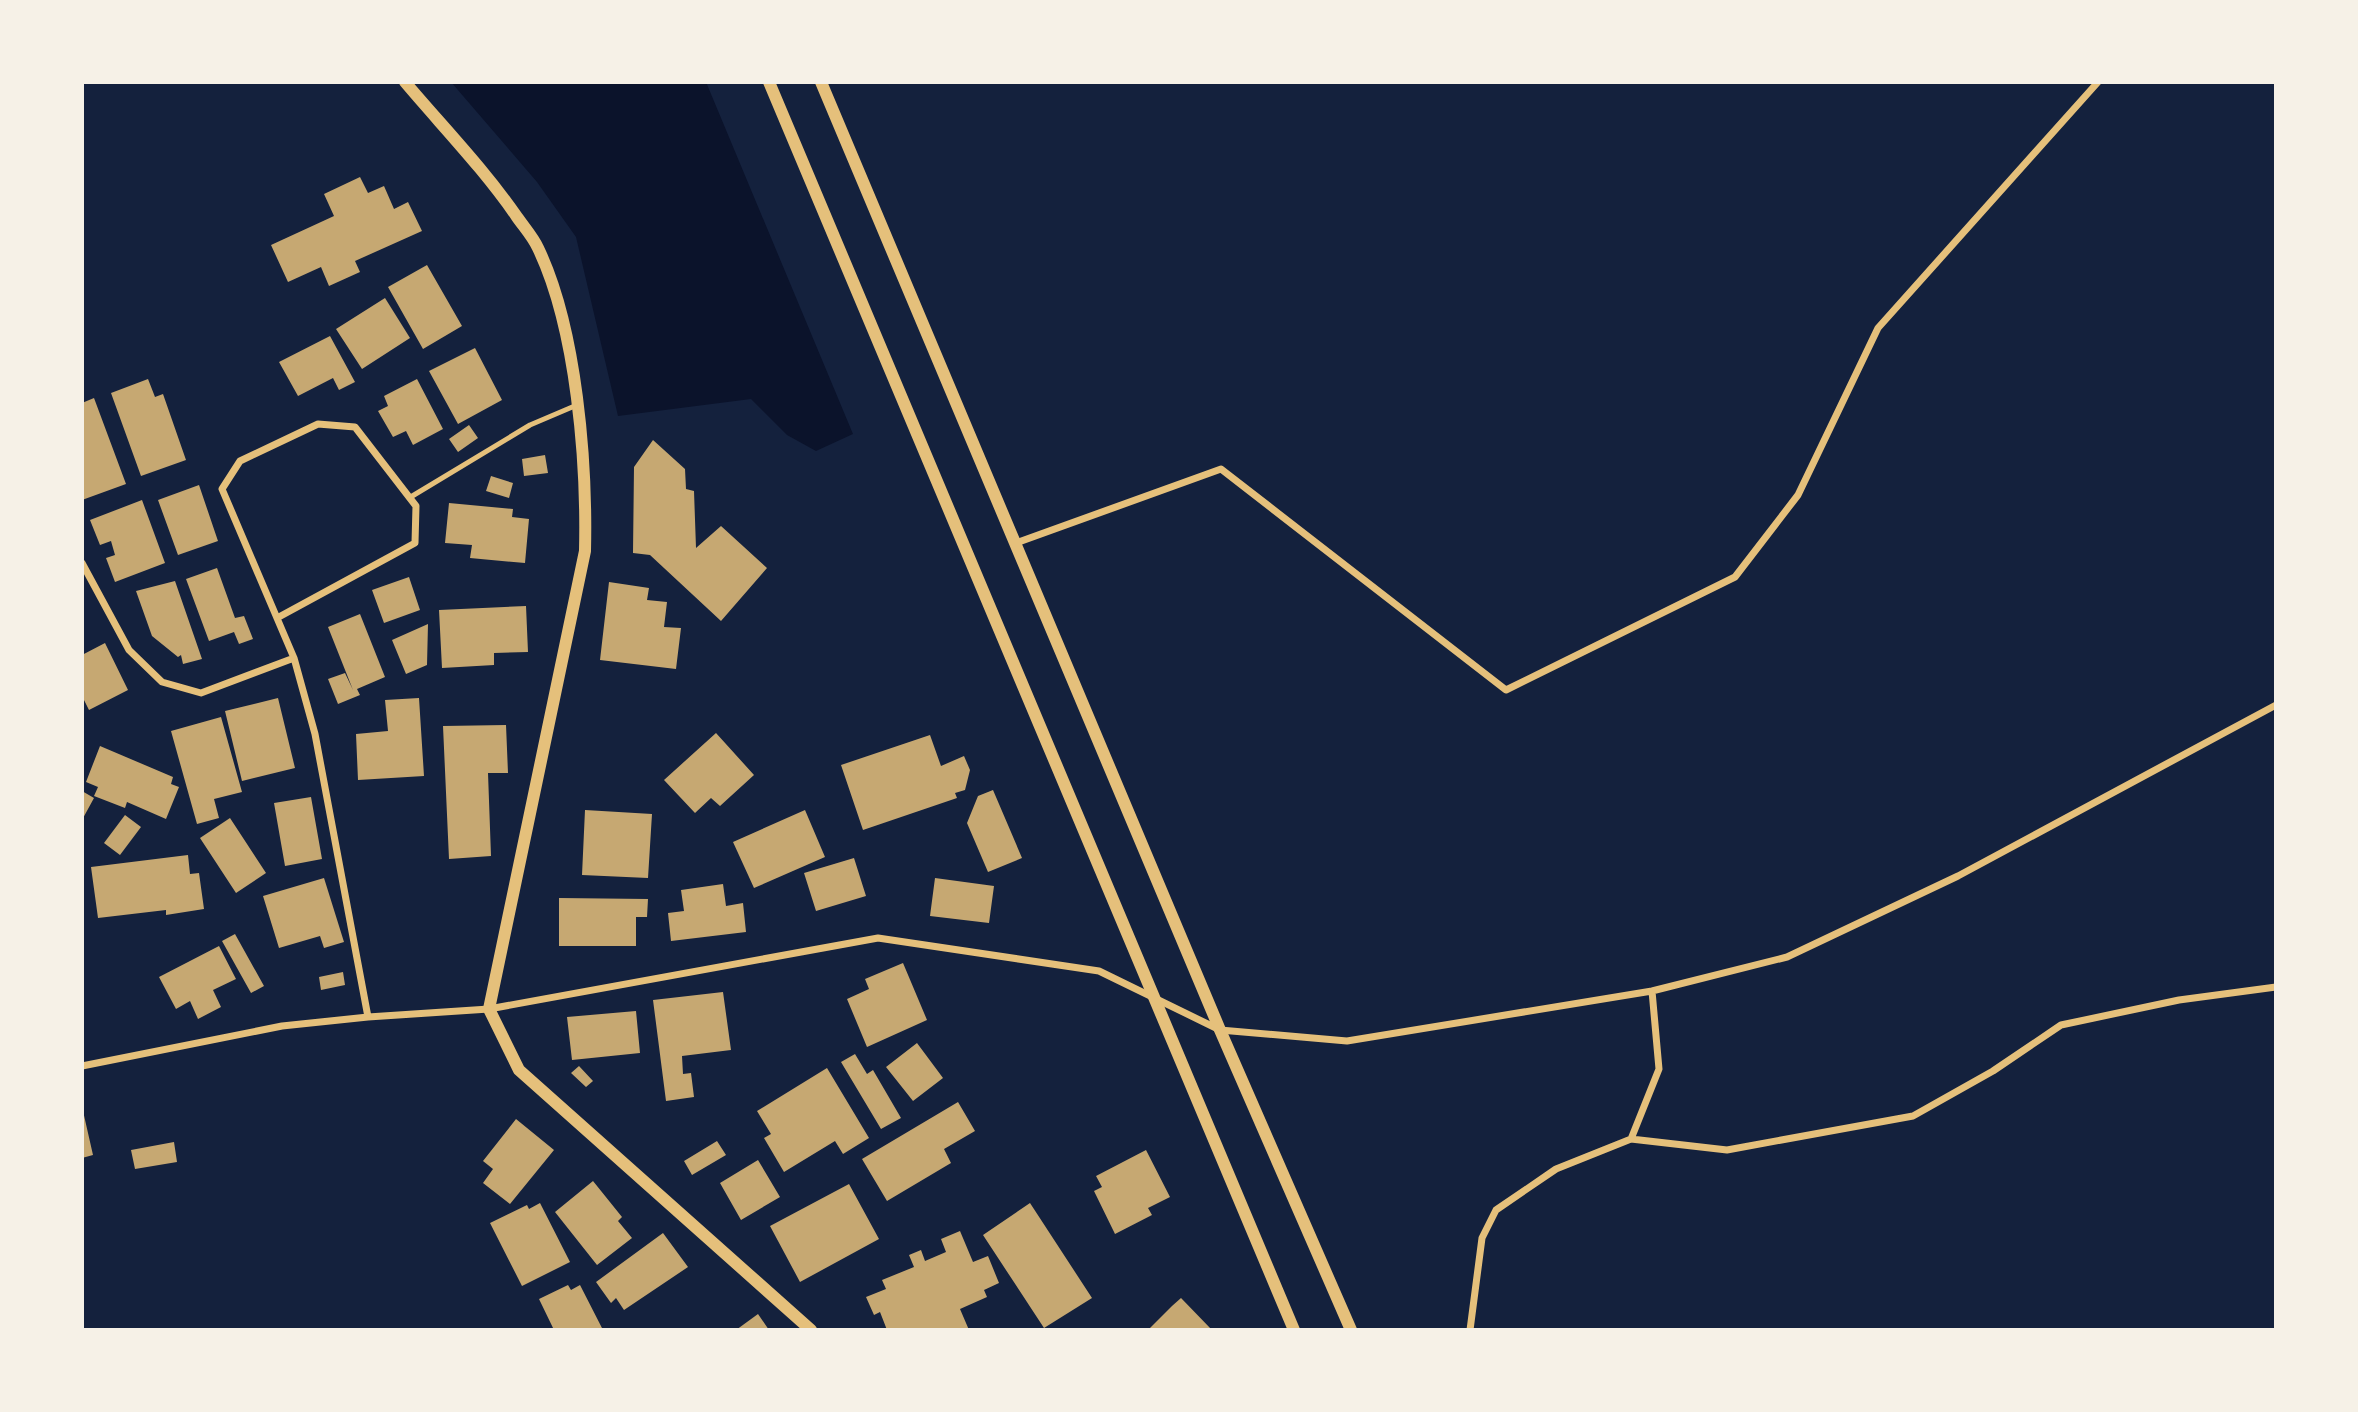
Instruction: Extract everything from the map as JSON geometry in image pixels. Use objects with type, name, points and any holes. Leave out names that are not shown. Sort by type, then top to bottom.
[{"type":"street","points":[[405,82],[501,194],[538,247],[559,306],[577,405],[586,489],[585,551],[489,1009],[519,1070],[811,1330]]},
{"type":"street","points":[[769,82],[1294,1330]]},
{"type":"street","points":[[821,82],[1220,1030],[1352,1330]]},
{"type":"street","points":[[1016,543],[1221,469],[1506,690],[1735,577],[1798,495],[1878,328],[2098,82]]},
{"type":"street","points":[[277,618],[415,543],[416,506],[355,427],[318,424],[240,461],[222,489],[293,658],[315,734],[368,1017]]},
{"type":"street","points":[[82,563],[129,650],[162,681],[201,693],[293,658]]},
{"type":"street","points":[[82,1066],[282,1027],[368,1017],[489,1009],[878,938],[1099,971],[1220,1030],[1347,1041],[1652,991],[1787,957],[1958,876],[2276,705]]},
{"type":"street","points":[[1470,1330],[1482,1238],[1496,1210],[1556,1169],[1631,1139],[1727,1150],[1913,1116],[1993,1071],[2061,1025],[2179,1000],[2276,987]]},
{"type":"street","points":[[1631,1139],[1658,1069],[1652,991]]},
{"type":"lane","points":[[409,498],[530,425],[577,405]]},
{"type":"water","points":[[451,82],[706,82],[853,434],[816,451],[787,435],[751,399],[618,416],[576,237],[537,182]]},
{"type":"building","points":[[360,177],[368,193],[384,186],[394,209],[408,202],[422,231],[355,261],[360,272],[329,286],[321,267],[288,282],[271,245],[334,216],[324,194]]},
{"type":"building","points":[[427,265],[462,326],[423,349],[388,287]]},
{"type":"building","points":[[385,298],[410,338],[362,369],[336,329]]},
{"type":"building","points":[[330,336],[355,382],[339,390],[333,378],[298,396],[279,362]]},
{"type":"building","points":[[475,348],[502,400],[458,424],[429,371]]},
{"type":"building","points":[[148,379],[155,397],[163,394],[186,460],[141,476],[111,393]]},
{"type":"building","points":[[417,379],[443,429],[413,445],[406,431],[393,437],[378,411],[388,406],[384,396]]},
{"type":"building","points":[[94,398],[126,484],[82,500],[82,403]]},
{"type":"building","points":[[469,425],[478,438],[458,452],[449,439]]},
{"type":"building","points":[[653,440],[685,469],[686,489],[694,491],[696,548],[721,526],[767,568],[721,621],[650,555],[633,553],[634,467]]},
{"type":"building","points":[[545,455],[548,473],[524,476],[522,459]]},
{"type":"building","points":[[491,476],[513,483],[509,498],[486,491]]},
{"type":"building","points":[[199,485],[218,541],[178,555],[158,500]]},
{"type":"building","points":[[142,500],[165,563],[115,582],[106,558],[115,555],[111,541],[100,545],[90,520]]},
{"type":"building","points":[[449,503],[513,509],[512,517],[529,519],[525,563],[470,558],[472,545],[445,543]]},
{"type":"building","points":[[217,568],[235,618],[244,616],[253,639],[239,644],[234,632],[209,641],[186,579]]},
{"type":"building","points":[[409,577],[420,610],[384,623],[372,590]]},
{"type":"building","points":[[175,581],[202,659],[183,664],[181,655],[178,657],[152,636],[136,591]]},
{"type":"building","points":[[609,582],[649,588],[647,600],[667,602],[664,627],[681,628],[676,669],[600,660]]},
{"type":"building","points":[[526,606],[528,652],[494,653],[494,665],[442,668],[439,610]]},
{"type":"building","points":[[360,614],[385,677],[357,689],[360,695],[338,704],[328,679],[345,673],[353,690],[328,627]]},
{"type":"building","points":[[428,624],[427,665],[406,674],[392,640]]},
{"type":"building","points":[[105,643],[128,690],[89,710],[82,696],[82,655]]},
{"type":"building","points":[[278,698],[295,768],[242,781],[225,711]]},
{"type":"building","points":[[419,698],[424,776],[358,780],[356,734],[388,731],[385,700]]},
{"type":"building","points":[[221,717],[242,792],[214,799],[219,818],[197,824],[171,731]]},
{"type":"building","points":[[506,725],[508,773],[488,773],[491,856],[449,859],[443,726]]},
{"type":"building","points":[[716,733],[754,775],[720,806],[711,798],[695,813],[664,780]]},
{"type":"building","points":[[930,735],[941,766],[964,756],[970,770],[965,790],[955,793],[957,798],[863,830],[841,765]]},
{"type":"building","points":[[100,746],[173,777],[171,784],[179,787],[166,819],[127,802],[125,808],[94,796],[98,787],[86,782]]},
{"type":"building","points":[[993,790],[1022,858],[988,872],[967,823],[978,796]]},
{"type":"building","points":[[82,791],[94,798],[82,820]]},
{"type":"building","points":[[311,797],[322,859],[285,866],[274,803]]},
{"type":"building","points":[[585,810],[652,814],[648,878],[582,875]]},
{"type":"building","points":[[805,810],[825,857],[754,888],[733,842]]},
{"type":"building","points":[[125,815],[141,827],[120,855],[104,843]]},
{"type":"building","points":[[230,818],[266,873],[236,893],[200,838]]},
{"type":"building","points":[[188,855],[190,874],[199,873],[204,909],[166,915],[166,910],[98,918],[91,867]]},
{"type":"building","points":[[854,858],[866,896],[816,911],[804,873]]},
{"type":"building","points":[[324,878],[344,942],[324,948],[320,936],[279,948],[263,896]]},
{"type":"building","points":[[935,878],[994,886],[989,923],[930,916]]},
{"type":"building","points":[[723,884],[726,906],[743,903],[746,932],[671,941],[668,913],[684,911],[681,890]]},
{"type":"building","points":[[559,898],[648,899],[647,917],[636,917],[636,946],[559,946]]},
{"type":"building","points":[[235,934],[264,986],[251,993],[222,941]]},
{"type":"building","points":[[219,946],[236,979],[213,990],[221,1007],[198,1019],[190,1001],[176,1009],[159,977]]},
{"type":"building","points":[[903,963],[927,1020],[867,1047],[847,999],[869,989],[865,979]]},
{"type":"building","points":[[343,972],[345,985],[321,990],[319,977]]},
{"type":"building","points":[[723,992],[731,1050],[682,1056],[683,1074],[691,1073],[694,1097],[666,1101],[653,1000]]},
{"type":"building","points":[[636,1011],[640,1053],[572,1060],[567,1017]]},
{"type":"building","points":[[917,1043],[943,1078],[913,1101],[886,1067]]},
{"type":"building","points":[[855,1054],[867,1074],[873,1070],[901,1118],[881,1129],[841,1062]]},
{"type":"building","points":[[579,1066],[593,1081],[586,1087],[571,1073]]},
{"type":"building","points":[[827,1068],[869,1138],[843,1154],[835,1141],[784,1172],[764,1138],[771,1134],[757,1111]]},
{"type":"building","points":[[958,1102],[975,1131],[944,1149],[951,1163],[887,1201],[862,1159]]},
{"type":"building","points":[[82,1112],[93,1155],[82,1158]]},
{"type":"building","points":[[516,1119],[554,1150],[510,1204],[483,1183],[493,1169],[483,1161]]},
{"type":"building","points":[[717,1141],[726,1155],[692,1175],[684,1161]]},
{"type":"building","points":[[174,1142],[177,1162],[135,1169],[131,1150]]},
{"type":"building","points":[[1146,1150],[1170,1197],[1148,1208],[1152,1215],[1115,1234],[1094,1191],[1102,1187],[1096,1176]]},
{"type":"building","points":[[758,1160],[780,1197],[741,1220],[720,1183]]},
{"type":"building","points":[[593,1181],[622,1217],[618,1221],[632,1238],[597,1265],[555,1212]]},
{"type":"building","points":[[849,1184],[879,1239],[800,1282],[770,1226]]},
{"type":"building","points":[[540,1203],[570,1262],[522,1286],[490,1223],[527,1205],[529,1209]]},
{"type":"building","points":[[1030,1203],[1092,1298],[1044,1328],[983,1235]]},
{"type":"building","points":[[960,1231],[973,1262],[988,1256],[999,1283],[984,1290],[987,1297],[960,1309],[969,1330],[887,1330],[880,1312],[874,1315],[866,1297],[886,1289],[882,1280],[914,1267],[909,1255],[921,1250],[925,1261],[946,1252],[941,1239]]},
{"type":"building","points":[[663,1233],[688,1267],[624,1310],[616,1298],[611,1303],[596,1282]]},
{"type":"building","points":[[568,1285],[571,1290],[580,1285],[603,1330],[554,1330],[539,1299]]},
{"type":"building","points":[[1181,1298],[1212,1330],[1148,1330],[1172,1306]]},
{"type":"building","points":[[758,1314],[769,1330],[736,1330]]}]
